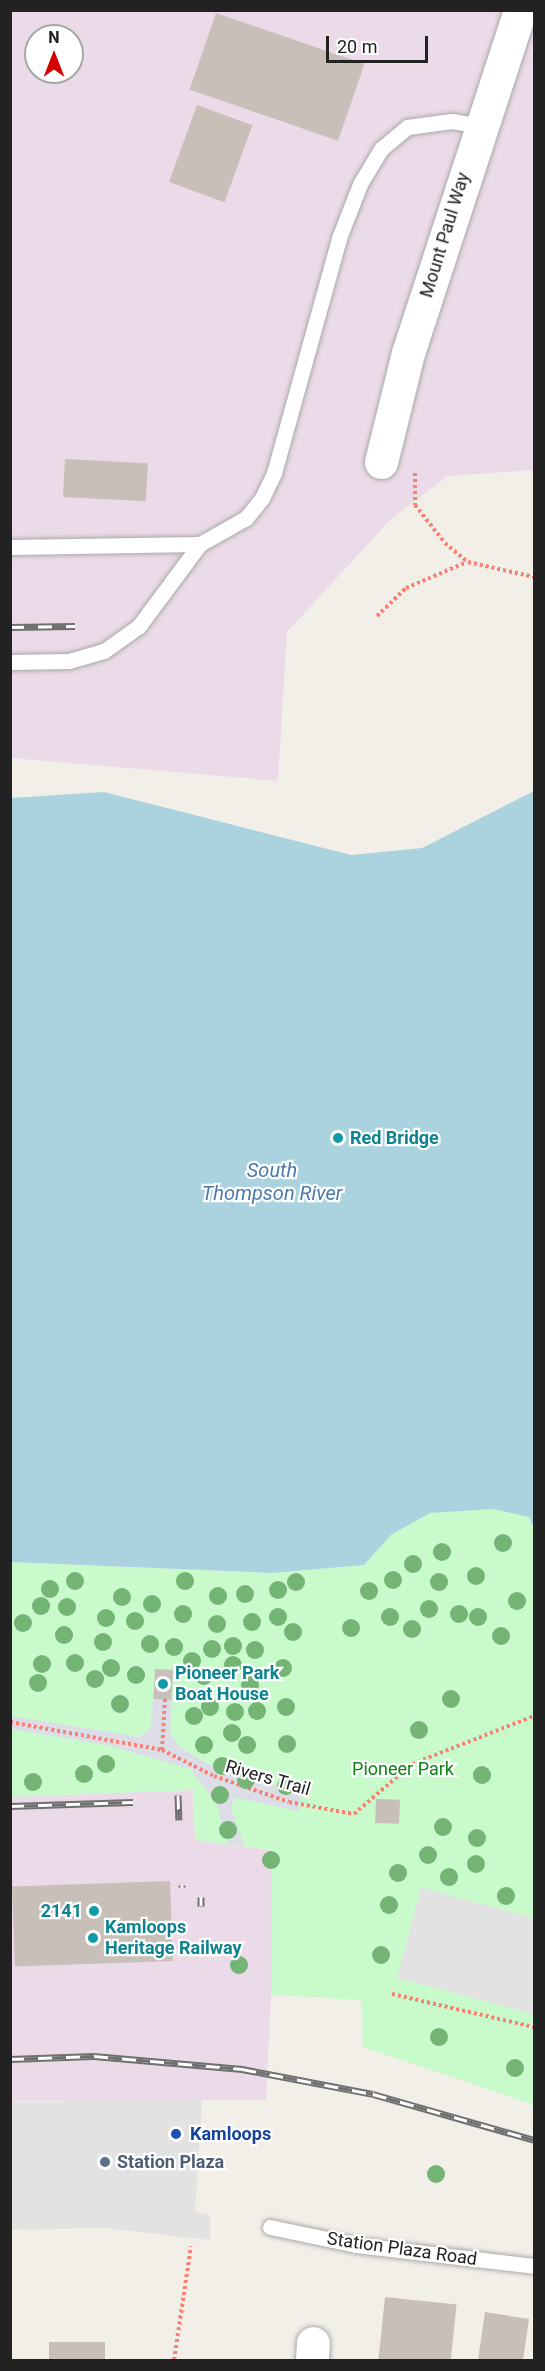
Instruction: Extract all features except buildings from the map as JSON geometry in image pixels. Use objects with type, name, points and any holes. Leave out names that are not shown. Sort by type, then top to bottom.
[{"type":"street","name":"Mount Paul Way","points":[[381,462],[408,353],[479,126],[520,10]]},
{"type":"lane","points":[[10,662],[69,661],[104,651],[139,626],[200,544],[246,518],[262,498],[274,473],[339,238],[360,183],[381,149],[407,127],[427,122],[479,126]]},
{"type":"lane","points":[[10,547],[200,544]]},
{"type":"lane","name":"Station Plaza Road","points":[[270,2227],[356,2245],[534,2266]]},
{"type":"path","points":[[417,462],[411,490],[415,505],[445,543],[468,562],[534,577]]},
{"type":"path","points":[[378,616],[406,588],[468,562]]},
{"type":"path","points":[[162,1750],[165,1699]]},
{"type":"path","name":"Rivers Trail","points":[[10,1722],[162,1750],[214,1776],[289,1802],[354,1814],[412,1764],[534,1716]]},
{"type":"path","points":[[392,1994],[534,2027]]},
{"type":"path","points":[[174,2361],[191,2246]]},
{"type":"shaded area","points":[[11,11],[534,11],[534,470],[448,476],[391,519],[287,632],[278,781],[11,758]]},
{"type":"shaded area","points":[[153,1699],[172,1700],[170,1733],[181,1748],[210,1765],[301,1795],[299,1811],[233,1797],[232,1811],[245,1846],[228,1843],[216,1802],[190,1769],[107,1745],[11,1729],[11,1716],[140,1737],[151,1726]]},
{"type":"shaded area","name":"Kamloops Heritage Railway","points":[[193,1790],[195,1840],[271,1850],[271,1995],[266,2100],[11,2101],[10,1797]]},
{"type":"shaded area","points":[[421,1888],[534,1918],[534,2014],[397,1978]]},
{"type":"shaded area","name":"Station Plaza","points":[[202,2100],[195,2212],[210,2215],[210,2240],[103,2228],[11,2230],[11,2102]]},
{"type":"green space","name":"Pioneer Park","points":[[493,1509],[529,1517],[534,1530],[534,2105],[363,2047],[361,2000],[271,1995],[271,1850],[195,1840],[193,1790],[11,1797],[11,1562],[272,1573],[364,1565],[391,1535],[430,1513]]},
{"type":"water","name":"South Thompson River","points":[[534,791],[534,1529],[529,1517],[493,1509],[430,1513],[391,1535],[364,1565],[272,1573],[11,1562],[11,798],[104,792],[351,855],[422,848]]},
{"type":"railway","points":[[10,627],[75,626]]},
{"type":"railway","points":[[178,1795],[179,1820]]},
{"type":"railway","points":[[10,1806],[133,1802]]},
{"type":"railway","points":[[201,1897],[201,1906]]},
{"type":"railway","points":[[10,2059],[94,2056],[242,2069],[373,2094],[534,2140]]},
{"type":"place","name":"Red Bridge","points":[[338,1138]]},
{"type":"place","name":"Pioneer Park Boat House","points":[[163,1684]]},
{"type":"place","name":"2141","points":[[94,1911]]},
{"type":"place","name":"Kamloops Heritage Railway","points":[[93,1938]]},
{"type":"place","name":"Kamloops","points":[[176,2134]]},
{"type":"place","name":"Station Plaza","points":[[105,2162]]}]
